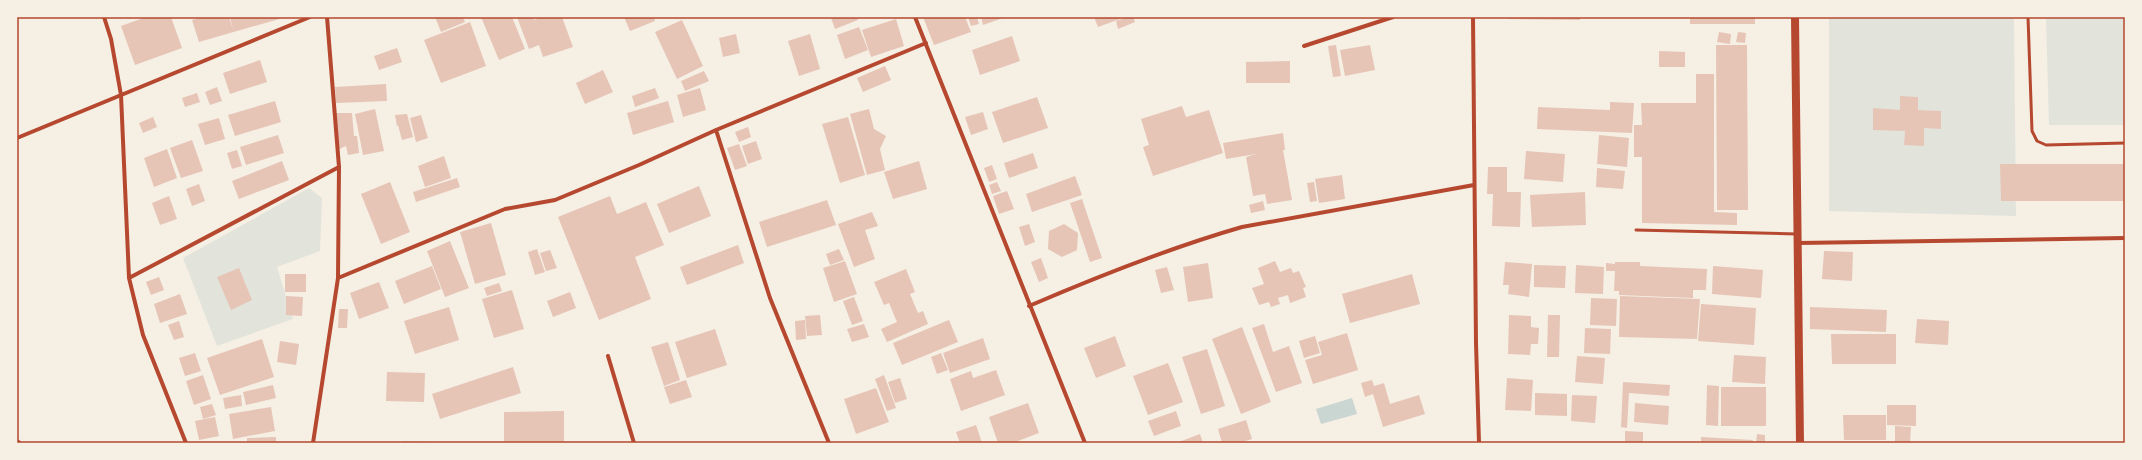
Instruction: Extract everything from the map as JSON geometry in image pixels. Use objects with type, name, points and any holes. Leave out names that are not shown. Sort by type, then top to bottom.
[{"type":"main road","points":[[1795,17],[1800,443]]},
{"type":"street","points":[[104,17],[111,39],[121,96],[129,278],[143,336],[186,443]]},
{"type":"street","points":[[17,138],[310,17]]},
{"type":"street","points":[[313,443],[338,278],[339,167],[327,17]]},
{"type":"street","points":[[915,17],[1029,306],[1086,443]]},
{"type":"street","points":[[1304,46],[1393,17]]},
{"type":"street","points":[[1473,17],[1474,185],[1479,443]]},
{"type":"street","points":[[338,278],[505,209],[555,200],[716,130],[926,43]]},
{"type":"street","points":[[716,130],[770,298],[829,443]]},
{"type":"street","points":[[129,278],[339,167]]},
{"type":"street","points":[[1029,306],[1090,280],[1213,235],[1242,227],[1474,185]]},
{"type":"street","points":[[1797,243],[2125,238]]},
{"type":"street","points":[[608,356],[634,443]]},
{"type":"lane","points":[[2028,17],[2032,131],[2037,141],[2046,145],[2125,143]]},
{"type":"lane","points":[[1636,230],[1797,234]]},
{"type":"path","points":[[17,440],[21,443]]},
{"type":"shaded area","points":[[1829,17],[2014,17],[2016,216],[1829,211]]},
{"type":"shaded area","points":[[2046,17],[2125,17],[2125,125],[2049,125]]},
{"type":"shaded area","points":[[309,188],[322,198],[320,251],[277,267],[293,319],[217,346],[183,258]]},
{"type":"shaded area","points":[[1352,398],[1357,414],[1321,424],[1316,409]]},
{"type":"building","points":[[146,17],[171,17],[182,48],[135,65],[121,26]]},
{"type":"building","points":[[203,17],[229,17],[233,30],[230,17],[286,17],[199,42],[192,20]]},
{"type":"building","points":[[435,17],[463,17],[465,22],[441,32]]},
{"type":"building","points":[[481,17],[512,17],[525,49],[499,60]]},
{"type":"building","points":[[517,17],[533,17],[534,20],[542,17],[562,17],[573,47],[543,57],[539,45],[529,49]]},
{"type":"building","points":[[624,17],[654,17],[655,21],[630,31]]},
{"type":"building","points":[[857,17],[858,20],[835,29],[831,18]]},
{"type":"building","points":[[923,17],[965,17],[971,32],[934,45]]},
{"type":"building","points":[[968,17],[977,17],[979,24],[971,26]]},
{"type":"building","points":[[981,17],[1006,17],[983,25]]},
{"type":"building","points":[[1094,17],[1119,17],[1120,19],[1098,27]]},
{"type":"building","points":[[1127,17],[1133,17],[1135,22],[1118,29],[1116,21]]},
{"type":"building","points":[[1509,17],[1580,17],[1580,20],[1509,19]]},
{"type":"building","points":[[1690,17],[1755,17],[1755,24],[1690,24]]},
{"type":"building","points":[[896,19],[904,46],[871,57],[862,30]]},
{"type":"building","points":[[682,20],[703,66],[677,79],[655,32]]},
{"type":"building","points":[[470,22],[486,66],[441,83],[424,40]]},
{"type":"building","points":[[859,27],[868,50],[845,59],[837,35]]},
{"type":"building","points":[[1719,32],[1731,34],[1730,44],[1717,42]]},
{"type":"building","points":[[1738,32],[1746,33],[1745,43],[1736,42]]},
{"type":"building","points":[[736,34],[740,53],[723,57],[719,38]]},
{"type":"building","points":[[810,34],[820,69],[799,76],[788,41]]},
{"type":"building","points":[[1012,36],[1020,61],[980,75],[972,50]]},
{"type":"building","points":[[1336,45],[1341,76],[1333,77],[1328,46]]},
{"type":"building","points":[[1370,45],[1375,70],[1345,76],[1340,50]]},
{"type":"building","points":[[1716,45],[1747,45],[1748,210],[1717,210]]},
{"type":"building","points":[[397,48],[402,62],[379,70],[374,56]]},
{"type":"building","points":[[1659,51],[1685,52],[1685,67],[1659,67]]},
{"type":"building","points":[[260,60],[267,82],[230,94],[223,73]]},
{"type":"building","points":[[1290,61],[1290,83],[1246,83],[1246,62]]},
{"type":"building","points":[[885,66],[891,80],[863,92],[857,78]]},
{"type":"building","points":[[603,70],[613,92],[585,104],[576,83]]},
{"type":"building","points":[[704,71],[709,81],[685,91],[681,81]]},
{"type":"building","points":[[1696,74],[1714,74],[1714,212],[1737,213],[1737,225],[1642,223],[1642,157],[1634,157],[1634,125],[1642,125],[1641,103],[1696,103]]},
{"type":"building","points":[[386,84],[387,101],[336,103],[335,87]]},
{"type":"building","points":[[217,87],[222,101],[210,105],[205,92]]},
{"type":"building","points":[[655,88],[659,98],[635,107],[632,96]]},
{"type":"building","points":[[700,88],[706,110],[683,117],[677,95]]},
{"type":"building","points":[[197,93],[200,102],[185,107],[182,98]]},
{"type":"building","points":[[1900,96],[1918,97],[1918,110],[1941,111],[1941,129],[1924,128],[1924,146],[1904,145],[1905,131],[1873,130],[1873,108],[1900,110]]},
{"type":"building","points":[[1037,97],[1048,128],[1003,143],[992,112]]},
{"type":"building","points":[[275,101],[281,122],[235,136],[228,115]]},
{"type":"building","points":[[668,101],[674,122],[633,135],[627,113]]},
{"type":"building","points":[[1610,102],[1634,103],[1632,133],[1537,129],[1538,107],[1610,110]]},
{"type":"building","points":[[1182,106],[1186,117],[1209,110],[1223,153],[1153,176],[1143,147],[1149,145],[1141,119]]},
{"type":"building","points":[[375,109],[384,151],[363,155],[355,114]]},
{"type":"building","points":[[869,109],[874,129],[886,136],[880,149],[885,170],[867,175],[850,114]]},
{"type":"building","points":[[983,112],[988,129],[971,135],[965,117]]},
{"type":"building","points":[[336,113],[352,113],[354,136],[357,136],[359,153],[348,155],[346,146],[339,149]]},
{"type":"building","points":[[407,114],[413,137],[402,140],[395,115]]},
{"type":"building","points":[[421,115],[428,138],[416,142],[410,118]]},
{"type":"building","points":[[153,117],[157,127],[143,133],[139,123]]},
{"type":"building","points":[[848,117],[865,175],[840,183],[822,124]]},
{"type":"building","points":[[219,118],[225,139],[205,145],[198,124]]},
{"type":"building","points":[[748,127],[751,137],[739,142],[735,132]]},
{"type":"building","points":[[1283,133],[1285,150],[1283,150],[1292,200],[1267,204],[1265,194],[1253,196],[1246,157],[1256,154],[1226,159],[1223,143]]},
{"type":"building","points":[[278,135],[284,153],[246,165],[240,147]]},
{"type":"building","points":[[1599,135],[1629,138],[1627,167],[1597,164]]},
{"type":"building","points":[[192,140],[203,171],[181,178],[170,148]]},
{"type":"building","points":[[756,141],[762,159],[748,164],[742,146]]},
{"type":"building","points":[[739,144],[747,166],[735,170],[727,148]]},
{"type":"building","points":[[167,149],[177,178],[154,187],[144,158]]},
{"type":"building","points":[[237,150],[242,166],[232,169],[227,153]]},
{"type":"building","points":[[1526,151],[1565,154],[1563,182],[1524,179]]},
{"type":"building","points":[[1033,153],[1038,168],[1009,178],[1004,163]]},
{"type":"building","points":[[444,156],[451,178],[425,187],[418,166]]},
{"type":"building","points":[[282,161],[289,180],[239,199],[232,181]]},
{"type":"building","points":[[919,161],[927,189],[893,199],[884,172]]},
{"type":"building","points":[[2000,164],[2125,164],[2125,201],[2001,201]]},
{"type":"building","points":[[992,165],[997,179],[989,182],[984,168]]},
{"type":"building","points":[[1488,167],[1507,167],[1507,192],[1521,192],[1520,227],[1492,226],[1493,194],[1487,194]]},
{"type":"building","points":[[1597,168],[1625,171],[1623,189],[1596,187]]},
{"type":"building","points":[[1342,175],[1345,199],[1319,203],[1315,179]]},
{"type":"building","points":[[1075,176],[1082,195],[1032,212],[1026,194]]},
{"type":"building","points":[[457,178],[460,187],[416,202],[413,192]]},
{"type":"building","points":[[390,182],[410,232],[381,244],[361,194]]},
{"type":"building","points":[[997,182],[1001,191],[992,194],[989,185]]},
{"type":"building","points":[[1314,182],[1317,201],[1310,202],[1307,183]]},
{"type":"building","points":[[199,184],[205,201],[192,206],[186,189]]},
{"type":"building","points":[[699,186],[711,216],[669,233],[657,204]]},
{"type":"building","points":[[1007,191],[1014,209],[999,214],[993,196]]},
{"type":"building","points":[[1585,192],[1586,225],[1532,227],[1530,195]]},
{"type":"building","points":[[169,196],[177,219],[160,225],[152,203]]},
{"type":"building","points":[[610,196],[617,214],[646,202],[664,245],[635,257],[651,299],[599,320],[558,217]]},
{"type":"building","points":[[1082,199],[1102,258],[1090,262],[1070,203]]},
{"type":"building","points":[[827,200],[836,225],[767,247],[759,222]]},
{"type":"building","points":[[1263,201],[1265,210],[1251,213],[1249,205]]},
{"type":"building","points":[[872,212],[878,226],[865,230],[875,259],[854,267],[838,224]]},
{"type":"building","points":[[491,223],[506,275],[475,284],[460,232]]},
{"type":"building","points":[[1029,224],[1035,242],[1025,246],[1019,227]]},
{"type":"building","points":[[1064,224],[1078,233],[1077,250],[1062,257],[1048,249],[1049,231]]},
{"type":"building","points":[[450,241],[469,288],[445,297],[427,251]]},
{"type":"building","points":[[738,245],[744,263],[687,285],[680,267]]},
{"type":"building","points":[[537,249],[545,272],[535,275],[528,252]]},
{"type":"building","points":[[839,249],[844,260],[830,265],[826,254]]},
{"type":"building","points":[[550,250],[557,268],[546,271],[540,253]]},
{"type":"building","points":[[1824,251],[1853,252],[1852,281],[1822,279]]},
{"type":"building","points":[[1041,258],[1048,278],[1039,282],[1031,262]]},
{"type":"building","points":[[845,261],[857,294],[834,302],[823,268]]},
{"type":"building","points":[[1275,261],[1280,272],[1291,268],[1293,273],[1299,271],[1306,287],[1303,288],[1306,297],[1290,303],[1288,295],[1278,298],[1280,304],[1271,307],[1269,302],[1259,305],[1252,288],[1264,284],[1258,268]]},
{"type":"building","points":[[1505,262],[1532,264],[1529,297],[1508,294],[1509,285],[1503,285]]},
{"type":"building","points":[[1615,262],[1640,262],[1640,266],[1707,269],[1706,290],[1693,290],[1693,298],[1619,295],[1619,291],[1614,291],[1615,271],[1606,271],[1606,263],[1615,264]]},
{"type":"building","points":[[1208,263],[1213,298],[1188,302],[1183,267]]},
{"type":"building","points":[[1534,265],[1566,266],[1565,288],[1534,287]]},
{"type":"building","points":[[1576,265],[1604,267],[1603,294],[1575,293]]},
{"type":"building","points":[[432,266],[441,289],[404,304],[395,281]]},
{"type":"building","points":[[1713,266],[1763,270],[1761,298],[1712,294]]},
{"type":"building","points":[[1167,267],[1174,290],[1161,293],[1155,270]]},
{"type":"building","points":[[239,268],[252,300],[231,310],[217,277]]},
{"type":"building","points":[[906,269],[915,292],[910,294],[918,313],[923,311],[928,324],[887,342],[881,329],[897,322],[889,303],[884,305],[874,282]]},
{"type":"building","points":[[285,274],[306,274],[306,292],[285,292]]},
{"type":"building","points":[[1412,274],[1420,304],[1350,323],[1342,294]]},
{"type":"building","points":[[159,277],[164,290],[151,295],[146,282]]},
{"type":"building","points":[[379,282],[389,308],[359,319],[350,293]]},
{"type":"building","points":[[499,283],[502,291],[487,296],[484,288]]},
{"type":"building","points":[[512,290],[524,329],[494,338],[482,299]]},
{"type":"building","points":[[570,292],[576,308],[553,317],[547,301]]},
{"type":"building","points":[[180,294],[187,314],[160,323],[154,304]]},
{"type":"building","points":[[286,296],[303,297],[302,316],[286,315]]},
{"type":"building","points":[[1620,296],[1700,299],[1697,339],[1619,337]]},
{"type":"building","points":[[854,297],[863,321],[852,325],[843,301]]},
{"type":"building","points":[[1591,298],[1617,299],[1616,326],[1590,325]]},
{"type":"building","points":[[1701,304],[1756,308],[1754,345],[1698,341]]},
{"type":"building","points":[[449,307],[459,340],[415,354],[404,321]]},
{"type":"building","points":[[1810,307],[1887,310],[1886,332],[1810,329]]},
{"type":"building","points":[[339,309],[348,309],[347,328],[338,328]]},
{"type":"building","points":[[820,315],[822,335],[807,336],[805,316]]},
{"type":"building","points":[[1509,315],[1531,316],[1531,327],[1539,328],[1538,344],[1531,344],[1530,355],[1508,354]]},
{"type":"building","points":[[1548,315],[1560,315],[1559,357],[1547,357]]},
{"type":"building","points":[[1917,319],[1949,321],[1948,345],[1915,343]]},
{"type":"building","points":[[805,320],[806,339],[796,340],[795,321]]},
{"type":"building","points":[[949,320],[958,342],[902,365],[893,343]]},
{"type":"building","points":[[179,321],[184,337],[174,340],[168,325]]},
{"type":"building","points":[[864,324],[869,337],[852,342],[847,329]]},
{"type":"building","points":[[1264,324],[1273,352],[1289,346],[1302,383],[1276,392],[1252,328]]},
{"type":"building","points":[[1242,327],[1271,402],[1241,414],[1212,339]]},
{"type":"building","points":[[1585,328],[1611,329],[1610,354],[1584,353]]},
{"type":"building","points":[[715,329],[727,365],[687,378],[675,342]]},
{"type":"building","points":[[1347,333],[1358,370],[1313,384],[1305,360],[1322,355],[1318,342]]},
{"type":"building","points":[[1831,334],[1896,334],[1896,364],[1832,364]]},
{"type":"building","points":[[1115,336],[1126,366],[1096,378],[1084,348]]},
{"type":"building","points":[[1315,336],[1320,353],[1304,358],[1299,341]]},
{"type":"building","points":[[983,338],[990,359],[950,373],[943,353]]},
{"type":"building","points":[[262,339],[274,377],[220,395],[207,358]]},
{"type":"building","points":[[280,341],[299,344],[296,365],[277,362]]},
{"type":"building","points":[[668,342],[680,380],[664,386],[651,347]]},
{"type":"building","points":[[1207,349],[1225,406],[1201,414],[1182,357]]},
{"type":"building","points":[[195,353],[201,371],[185,376],[179,358]]},
{"type":"building","points":[[941,353],[948,370],[937,374],[931,357]]},
{"type":"building","points":[[1734,355],[1766,357],[1765,384],[1732,382]]},
{"type":"building","points":[[1577,356],[1605,358],[1603,384],[1575,382]]},
{"type":"building","points":[[1168,363],[1183,402],[1148,415],[1133,376]]},
{"type":"building","points":[[513,367],[521,393],[440,419],[432,394]]},
{"type":"building","points":[[996,370],[1005,395],[961,411],[950,379],[971,371],[973,378]]},
{"type":"building","points":[[387,372],[425,373],[424,402],[386,401]]},
{"type":"building","points":[[203,375],[211,399],[194,405],[186,381]]},
{"type":"building","points":[[884,375],[896,408],[887,411],[875,379]]},
{"type":"building","points":[[900,378],[907,399],[895,403],[888,382]]},
{"type":"building","points":[[1507,378],[1533,380],[1531,411],[1505,410]]},
{"type":"building","points":[[686,380],[692,397],[670,404],[664,387]]},
{"type":"building","points":[[1372,380],[1374,386],[1384,383],[1390,404],[1419,395],[1425,414],[1383,427],[1373,394],[1365,397],[1361,383]]},
{"type":"building","points":[[1623,382],[1670,385],[1669,396],[1629,393],[1627,428],[1621,427]]},
{"type":"building","points":[[273,385],[276,398],[246,405],[243,392]]},
{"type":"building","points":[[1707,385],[1719,386],[1718,426],[1706,425]]},
{"type":"building","points":[[1721,387],[1766,387],[1766,426],[1721,426]]},
{"type":"building","points":[[876,388],[889,422],[856,434],[844,399]]},
{"type":"building","points":[[1535,393],[1567,394],[1567,416],[1535,415]]},
{"type":"building","points":[[241,395],[242,406],[225,409],[223,398]]},
{"type":"building","points":[[1572,395],[1597,396],[1595,423],[1571,421]]},
{"type":"building","points":[[1028,403],[1039,433],[1013,443],[998,443],[989,417]]},
{"type":"building","points":[[1635,403],[1669,406],[1668,425],[1634,422]]},
{"type":"building","points":[[212,404],[216,415],[203,419],[200,407]]},
{"type":"building","points":[[1887,405],[1916,405],[1916,426],[1887,425]]},
{"type":"building","points":[[271,407],[275,431],[233,439],[229,414]]},
{"type":"building","points":[[564,411],[564,442],[504,442],[504,412]]},
{"type":"building","points":[[1176,411],[1181,426],[1154,436],[1148,421]]},
{"type":"building","points":[[1843,415],[1886,415],[1886,440],[1844,440]]},
{"type":"building","points":[[215,417],[219,436],[199,440],[195,421]]},
{"type":"building","points":[[1246,420],[1252,439],[1239,443],[1222,443],[1218,429]]},
{"type":"building","points":[[976,425],[982,443],[960,443],[956,432]]},
{"type":"building","points":[[1895,426],[1911,427],[1910,443],[1895,443]]},
{"type":"building","points":[[1625,431],[1643,432],[1643,443],[1625,443]]},
{"type":"building","points":[[1200,434],[1203,443],[1176,443]]},
{"type":"building","points":[[1757,434],[1765,435],[1765,443],[1756,443]]},
{"type":"building","points":[[276,437],[276,443],[247,443],[247,438]]},
{"type":"building","points":[[1701,437],[1753,440],[1752,443],[1701,443]]},
{"type":"building","points":[[402,441],[443,442],[443,443],[402,443]]}]
